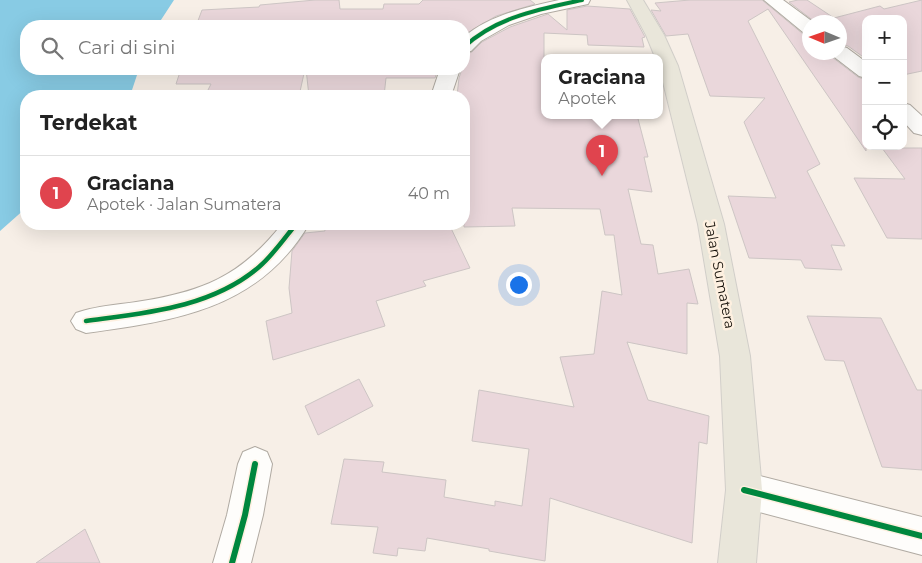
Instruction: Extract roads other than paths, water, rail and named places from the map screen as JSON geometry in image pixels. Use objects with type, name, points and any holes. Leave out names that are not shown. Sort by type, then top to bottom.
[{"type":"main road","name":"Jalan Sumatera","points":[[635,0],[655,35],[663,54]]},
{"type":"main road","name":"Jalan Sumatera","points":[[663,54],[668,66],[712,224],[735,356],[744,490],[737,563]]},
{"type":"street","points":[[470,42],[506,20],[544,8],[582,0]]},
{"type":"street","points":[[772,0],[802,23]]},
{"type":"street","points":[[847,57],[862,69]]},
{"type":"street","points":[[443,90],[448,75]]},
{"type":"street","points":[[907,113],[922,128]]},
{"type":"street","points":[[86,321],[178,308],[220,292],[250,274],[270,257],[291,230]]},
{"type":"street","points":[[232,563],[245,515],[255,464]]},
{"type":"street","points":[[744,490],[922,536]]},
{"type":"water","points":[[0,0],[174,0],[161,20],[20,20],[20,75],[137,75],[132,90],[20,90],[20,213],[0,231]]},
{"type":"place","name":"Graciana","points":[[602,176]]}]
